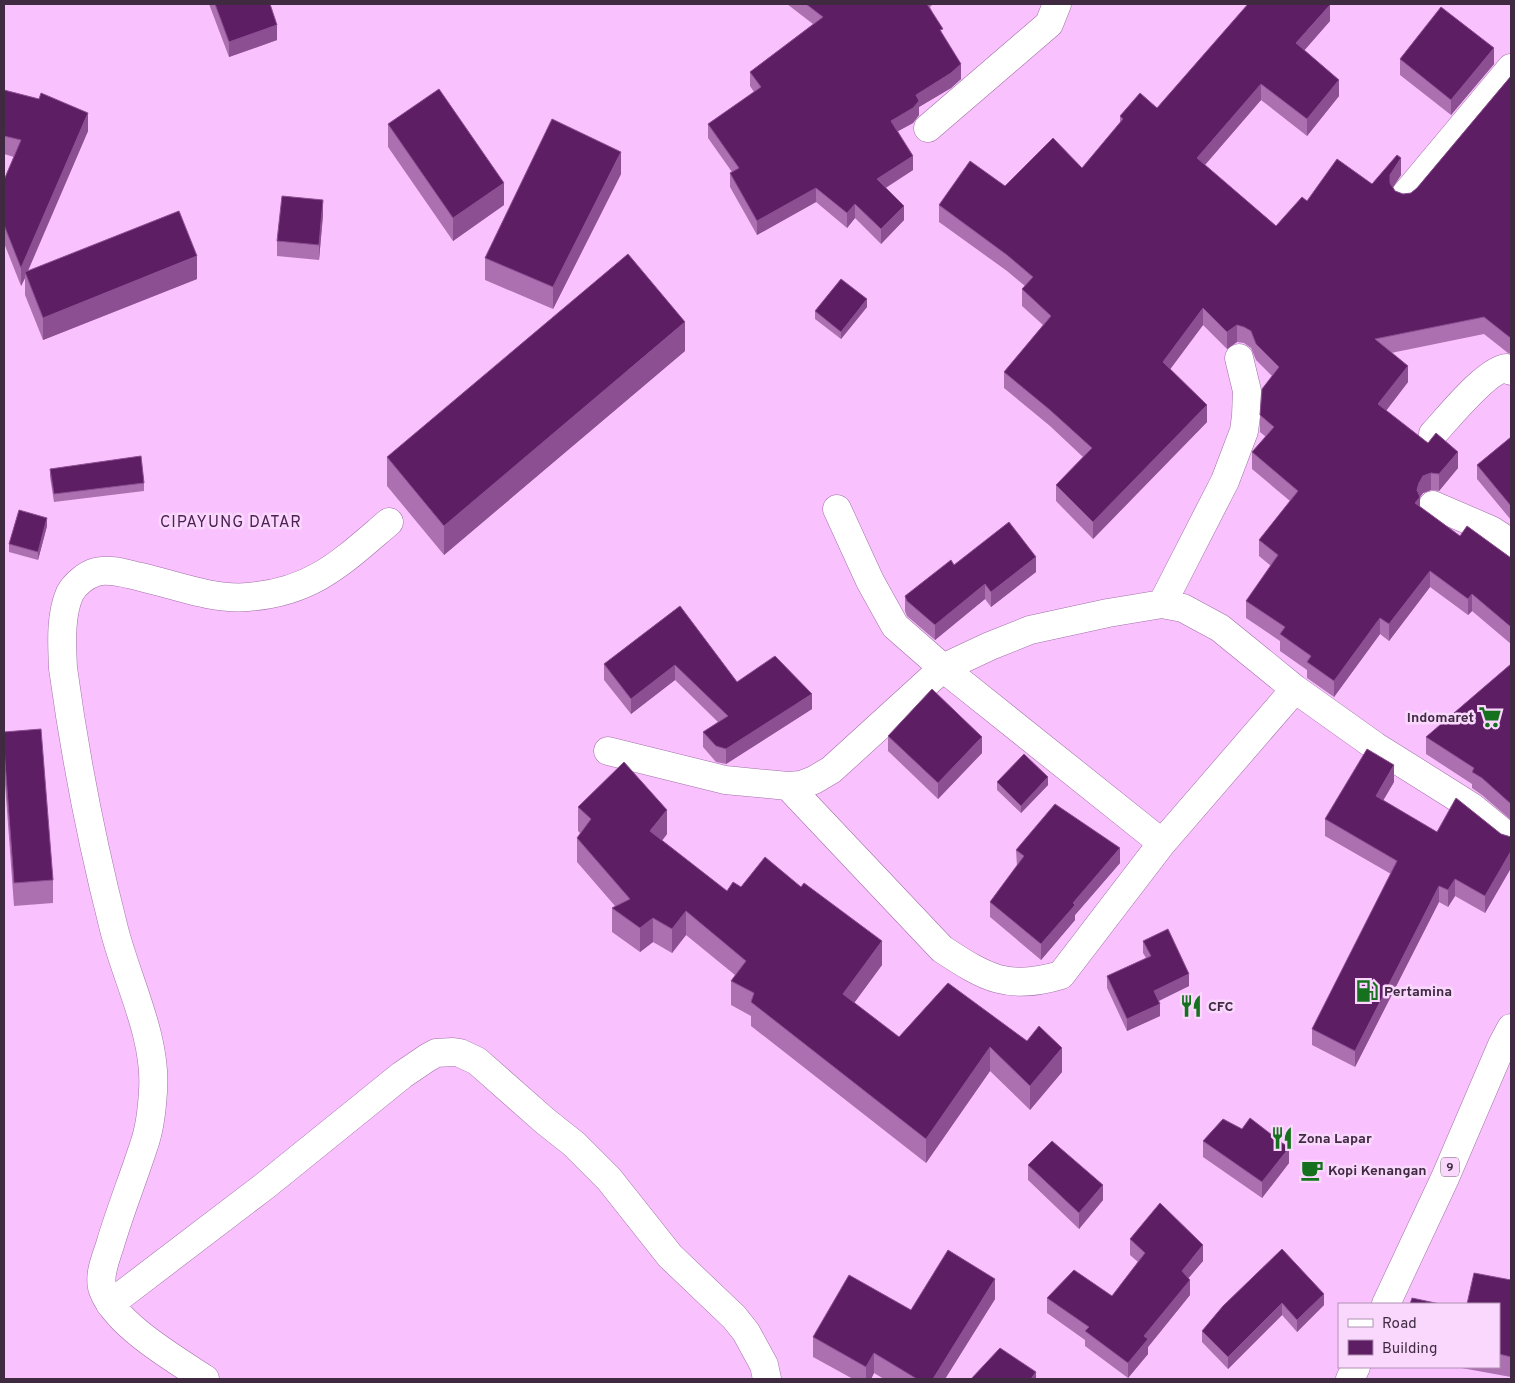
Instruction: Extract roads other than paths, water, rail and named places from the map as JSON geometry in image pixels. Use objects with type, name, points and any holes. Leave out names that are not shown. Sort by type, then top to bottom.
[{"type":"main road","points":[[928,128],[1049,24],[1057,4]]},
{"type":"main road","points":[[1405,195],[1511,68]]},
{"type":"main road","points":[[1162,604],[1225,481],[1244,431],[1247,391],[1239,358]]},
{"type":"main road","points":[[1433,434],[1487,376],[1501,368],[1508,368],[1511,371]]},
{"type":"main road","points":[[1433,505],[1490,530],[1511,543]]},
{"type":"main road","points":[[837,509],[870,581],[895,626],[943,668],[1162,842]]},
{"type":"main road","points":[[205,1379],[154,1345],[127,1323],[110,1304],[102,1286],[102,1271],[149,1125],[153,1089],[151,1056],[140,1010],[118,946],[82,785],[68,708],[62,649],[64,616],[70,592],[80,580],[96,572],[115,571],[218,596],[246,597],[273,594],[302,586],[324,575],[347,559],[389,522]]},
{"type":"main road","points":[[608,751],[725,780],[788,786],[800,785],[832,770],[943,668],[1030,630],[1108,613],[1162,604],[1183,608],[1220,628],[1294,689],[1375,746],[1472,806],[1511,839]]},
{"type":"main road","points":[[788,786],[942,949],[972,969],[996,979],[1020,983],[1040,982],[1062,975],[1162,842],[1294,689]]},
{"type":"main road","name":"9","points":[[1386,1303],[1445,1178],[1502,1044],[1511,1028]]},
{"type":"main road","points":[[110,1304],[266,1185],[402,1075],[436,1053],[460,1053],[477,1061],[574,1144],[609,1178],[670,1256],[734,1316],[746,1332],[764,1365],[768,1379]]},
{"type":"place","name":"Indomaret","points":[[1490,717]]},
{"type":"place","name":"Pertamina","points":[[1367,991]]},
{"type":"place","name":"CFC","points":[[1191,1006]]},
{"type":"place","name":"Zona Lapar","points":[[1282,1138]]},
{"type":"place","name":"Kopi Kenangan","points":[[1312,1170]]},
{"type":"district","name":"CIPAYUNG DATAR","points":[[231,521]]}]
